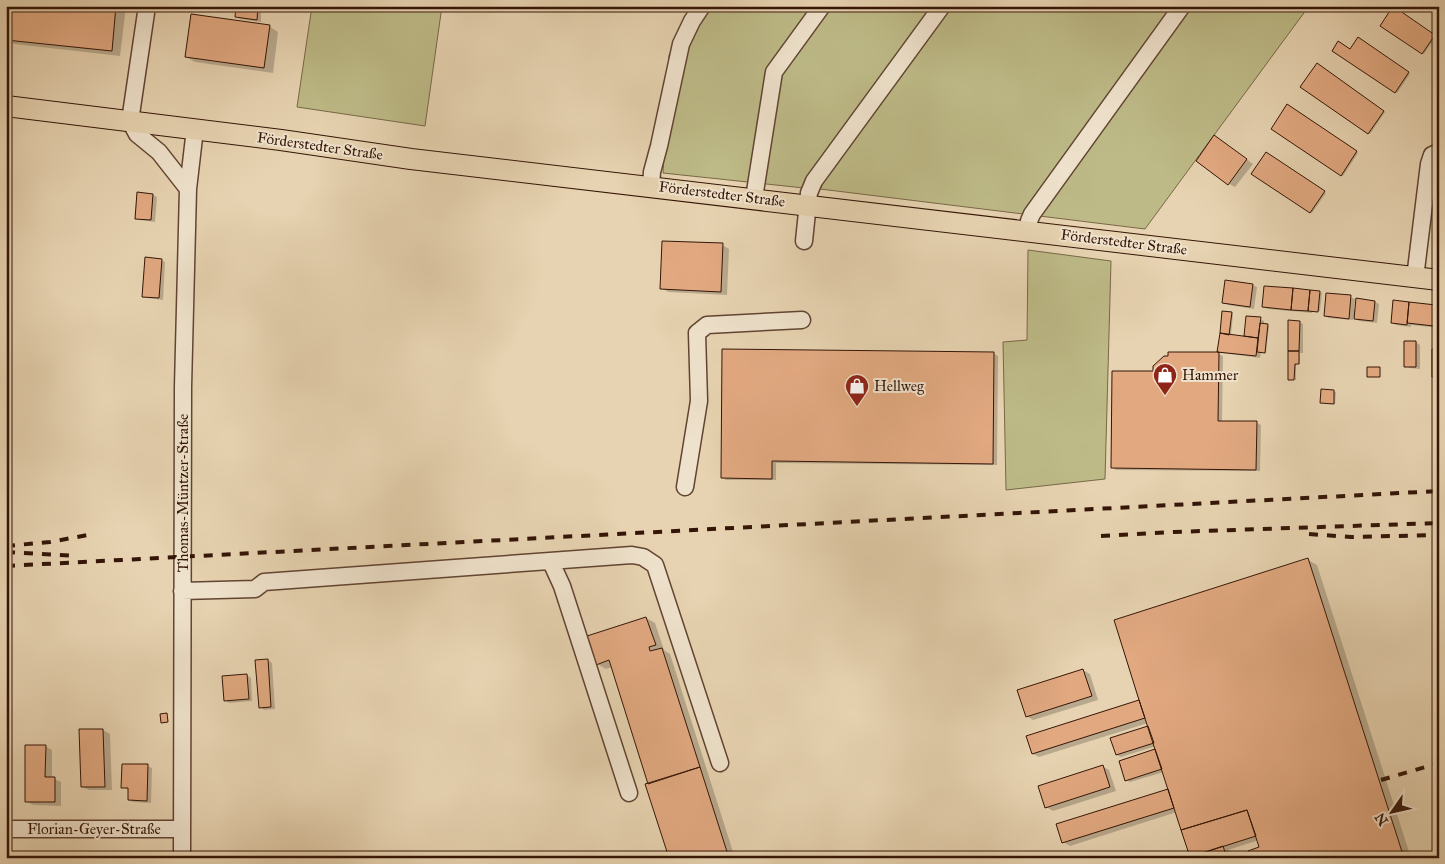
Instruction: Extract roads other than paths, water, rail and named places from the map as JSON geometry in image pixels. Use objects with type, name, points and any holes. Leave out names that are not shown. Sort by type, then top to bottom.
[{"type":"main road","name":"Förderstedter Straße","points":[[6,106],[281,140],[363,153],[1439,280]]},
{"type":"street","points":[[147,6],[130,121],[137,134],[159,152],[188,189]]},
{"type":"street","points":[[650,186],[681,44],[702,6]]},
{"type":"street","points":[[754,198],[774,72],[822,6]]},
{"type":"street","points":[[804,241],[807,204],[814,181],[942,6]]},
{"type":"street","points":[[1028,231],[1032,214],[1182,6]]},
{"type":"street","name":"Thomas-Müntzer-Straße","points":[[182,858],[183,387],[188,189],[195,129]]},
{"type":"street","points":[[1415,278],[1428,164],[1432,155],[1439,152]]},
{"type":"street","points":[[685,487],[700,401],[697,334],[707,325],[802,320]]},
{"type":"street","points":[[182,592],[255,589],[264,582],[381,572],[551,562],[632,555],[643,557],[655,565],[720,763]]},
{"type":"street","points":[[551,562],[562,586],[629,793]]},
{"type":"street","name":"Florian-Geyer-Straße","points":[[6,829],[182,829]]},
{"type":"railway","points":[[6,566],[1439,491]]},
{"type":"railway","points":[[1101,536],[1439,523]]},
{"type":"railway","points":[[1309,534],[1351,537],[1439,535]]},
{"type":"railway","points":[[6,546],[50,542],[88,535]]},
{"type":"railway","points":[[6,552],[77,556]]},
{"type":"railway","points":[[1381,780],[1439,763]]},
{"type":"place","name":"Hammer","points":[[1165,396]]},
{"type":"place","name":"Hellweg","points":[[857,407]]}]
